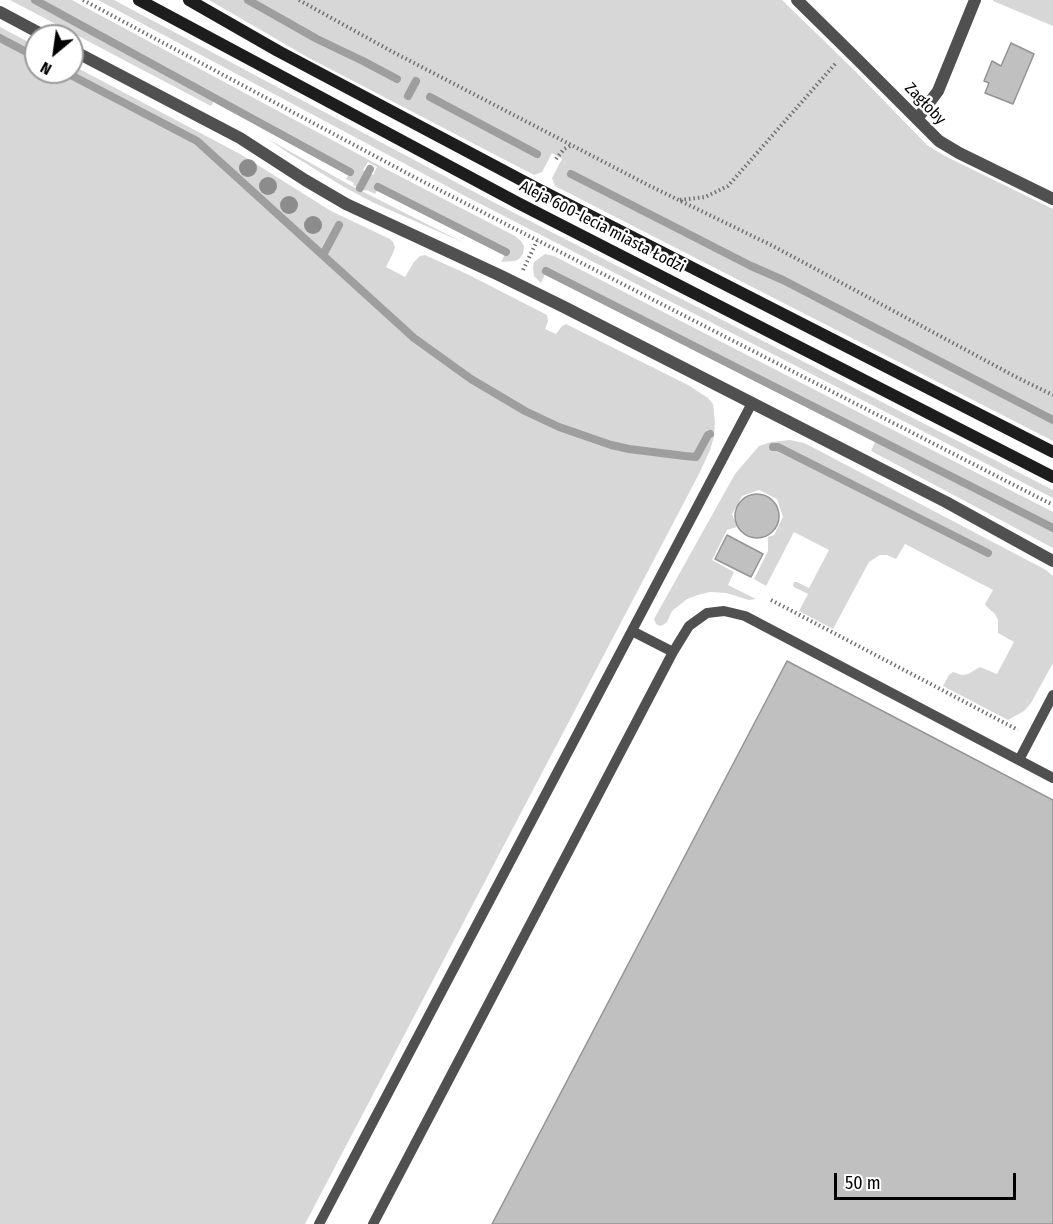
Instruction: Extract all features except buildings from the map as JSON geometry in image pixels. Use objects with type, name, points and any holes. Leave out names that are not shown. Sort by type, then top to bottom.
[{"type":"main road","name":"Aleja 600-lecia miasta Łodzi","points":[[139,0],[518,203],[1053,477]]},
{"type":"main road","name":"Aleja 600-lecia miasta Łodzi","points":[[189,0],[278,51],[540,190],[1053,452]]},
{"type":"street","name":"Zagłoby","points":[[797,0],[939,141],[1053,199]]},
{"type":"street","points":[[917,119],[938,91],[975,0]]},
{"type":"street","points":[[0,12],[24,25]]},
{"type":"street","points":[[84,56],[240,138],[346,204],[516,284],[752,403],[946,502],[1053,561]]},
{"type":"lane","points":[[319,1224],[752,403]]},
{"type":"lane","points":[[373,1224],[688,626],[707,613],[724,611],[745,616],[1053,778]]},
{"type":"lane","points":[[632,631],[674,652]]},
{"type":"lane","points":[[1019,760],[1053,695]]},
{"type":"path","points":[[83,0],[537,241],[1053,505]]},
{"type":"path","points":[[299,0],[391,51],[679,201],[773,246],[1053,395]]},
{"type":"path","points":[[679,201],[705,197],[728,186],[848,50]]},
{"type":"path","points":[[556,159],[564,149],[572,145]]},
{"type":"path","points":[[516,284],[537,241]]},
{"type":"path","points":[[771,600],[1031,737]]},
{"type":"shaded area","points":[[10,0],[72,0],[515,236],[524,246],[523,254],[515,261],[501,262],[507,250],[380,186],[375,194],[362,189],[370,174],[373,175],[377,167],[368,162],[357,187],[346,179],[351,170],[217,96],[211,106],[84,39],[84,24],[56,24]]},
{"type":"shaded area","points":[[98,0],[114,0],[495,203],[1053,490],[1053,498],[467,197]]},
{"type":"shaded area","points":[[209,0],[782,0],[927,145],[1053,209],[1053,441],[555,186],[552,178],[562,159],[552,153],[542,172],[534,175],[309,58]]},
{"type":"shaded area","points":[[1053,0],[1053,26],[993,1]]},
{"type":"shaded area","points":[[0,27],[24,40],[24,84],[84,84],[84,71],[240,154],[331,211],[390,239],[395,247],[386,267],[405,277],[414,262],[420,256],[425,255],[469,275],[547,315],[548,321],[545,329],[556,334],[566,324],[688,385],[713,404],[715,422],[710,450],[699,474],[305,1224],[0,1224]]},
{"type":"shaded area","points":[[266,138],[348,184],[464,243],[372,202]]},
{"type":"shaded area","points":[[545,254],[554,256],[1053,512],[1053,548],[871,451],[877,437],[547,270],[541,283],[534,276],[533,267],[534,262]]},
{"type":"shaded area","points":[[790,440],[812,447],[1046,570],[1053,576],[1053,663],[1031,703],[1024,711],[1008,720],[943,686],[953,672],[968,674],[980,667],[997,674],[1014,642],[998,633],[998,620],[985,604],[993,590],[905,544],[896,559],[880,555],[869,562],[833,629],[799,611],[808,594],[793,585],[797,582],[809,588],[829,550],[794,532],[766,586],[754,579],[768,551],[768,537],[774,535],[783,517],[777,499],[759,490],[742,496],[732,514],[737,527],[727,530],[712,560],[734,572],[728,585],[756,599],[749,600],[726,593],[710,592],[698,595],[687,599],[672,611],[663,625],[656,624],[654,619],[735,474],[759,446]]},
{"type":"waterway","points":[[35,0],[350,172]]},
{"type":"waterway","points":[[248,0],[317,39],[397,79]]},
{"type":"waterway","points":[[0,38],[24,51]]},
{"type":"waterway","points":[[408,96],[416,81]]},
{"type":"waterway","points":[[84,82],[197,141],[414,338],[471,379],[525,411],[559,427],[611,445],[685,456],[696,457],[710,434]]},
{"type":"waterway","points":[[430,97],[537,154]]},
{"type":"waterway","points":[[360,188],[370,169]]},
{"type":"waterway","points":[[571,174],[783,280],[1053,420]]},
{"type":"waterway","points":[[378,187],[506,252]]},
{"type":"waterway","points":[[323,255],[339,225]]},
{"type":"waterway","points":[[546,271],[1053,528]]},
{"type":"waterway","points":[[773,447],[778,447],[988,553]]}]
